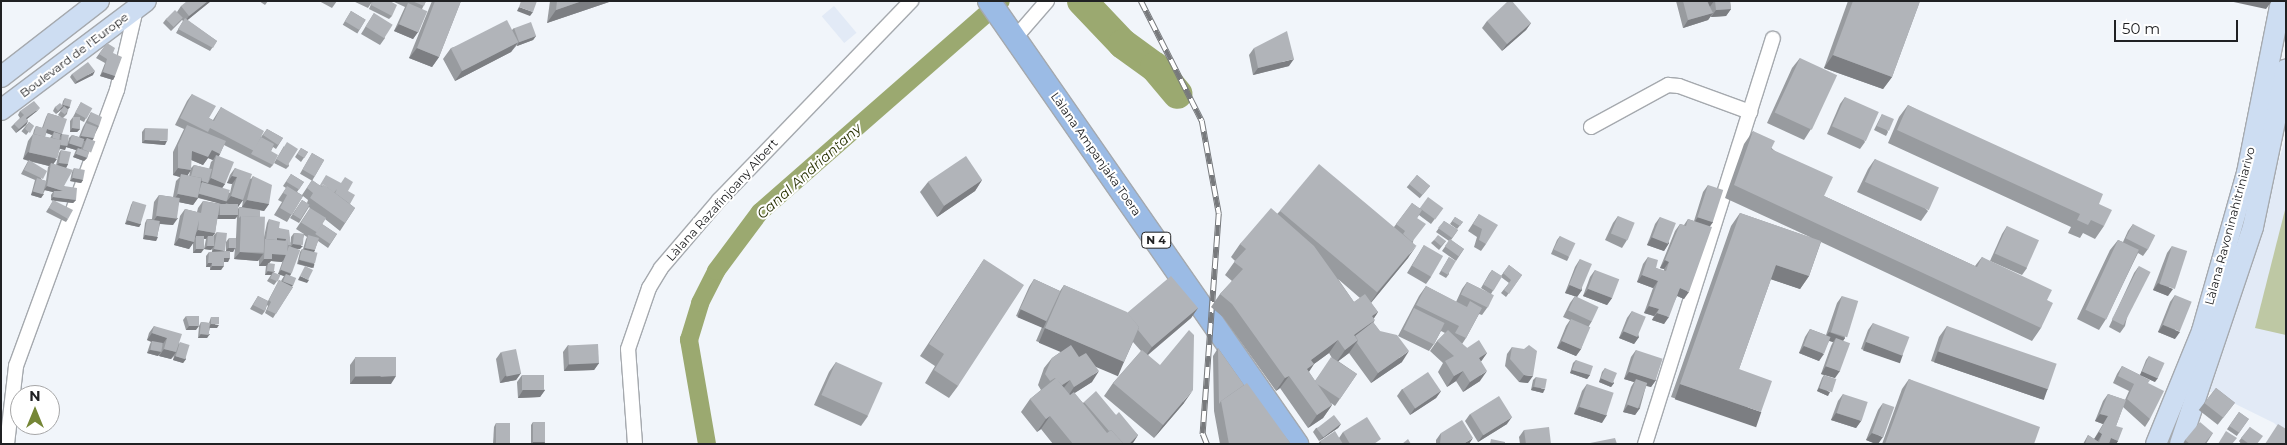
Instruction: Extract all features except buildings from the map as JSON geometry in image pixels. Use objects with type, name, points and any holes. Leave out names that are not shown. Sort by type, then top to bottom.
[{"type":"main road","points":[[1,77],[99,1]]},
{"type":"main road","name":"N 4","points":[[990,1],[1009,30]]},
{"type":"main road","name":"Làlana Ravoninahitriniarivo","points":[[2156,444],[2202,331],[2247,173],[2281,1]]},
{"type":"main road","name":"Boulevard de l'Europe","points":[[1,110],[141,5]]},
{"type":"main road","name":"Làlana Ampanjaka Toera","points":[[1009,30],[1297,444]]},
{"type":"main road","name":"Làlana Ravoninahitriniarivo","points":[[2180,444],[2253,227],[2286,69]]},
{"type":"street","name":"Làlana Razafinjoany Albert","points":[[635,444],[628,349],[649,288],[661,268],[719,200],[911,1]]},
{"type":"street","points":[[1009,30],[1047,1]]},
{"type":"street","points":[[7,444],[16,366],[117,90],[141,5]]},
{"type":"street","points":[[1645,444],[1773,39]]},
{"type":"street","points":[[1591,127],[1668,85],[1679,86],[1750,112]]},
{"type":"shaded area","points":[[834,6],[856,33],[844,43],[822,16]]},
{"type":"shaded area","points":[[2286,137],[2286,434],[2274,423],[2209,391]]},
{"type":"green space","points":[[2286,206],[2286,335],[2255,328]]},
{"type":"waterway","name":"Canal Andriantany","points":[[707,444],[689,340],[700,303],[716,271],[760,212],[1001,1]]},
{"type":"waterway","points":[[1082,1],[1123,44],[1155,67],[1178,94]]},
{"type":"railway","points":[[1141,1],[1202,121],[1219,214],[1203,434],[1207,444]]}]
